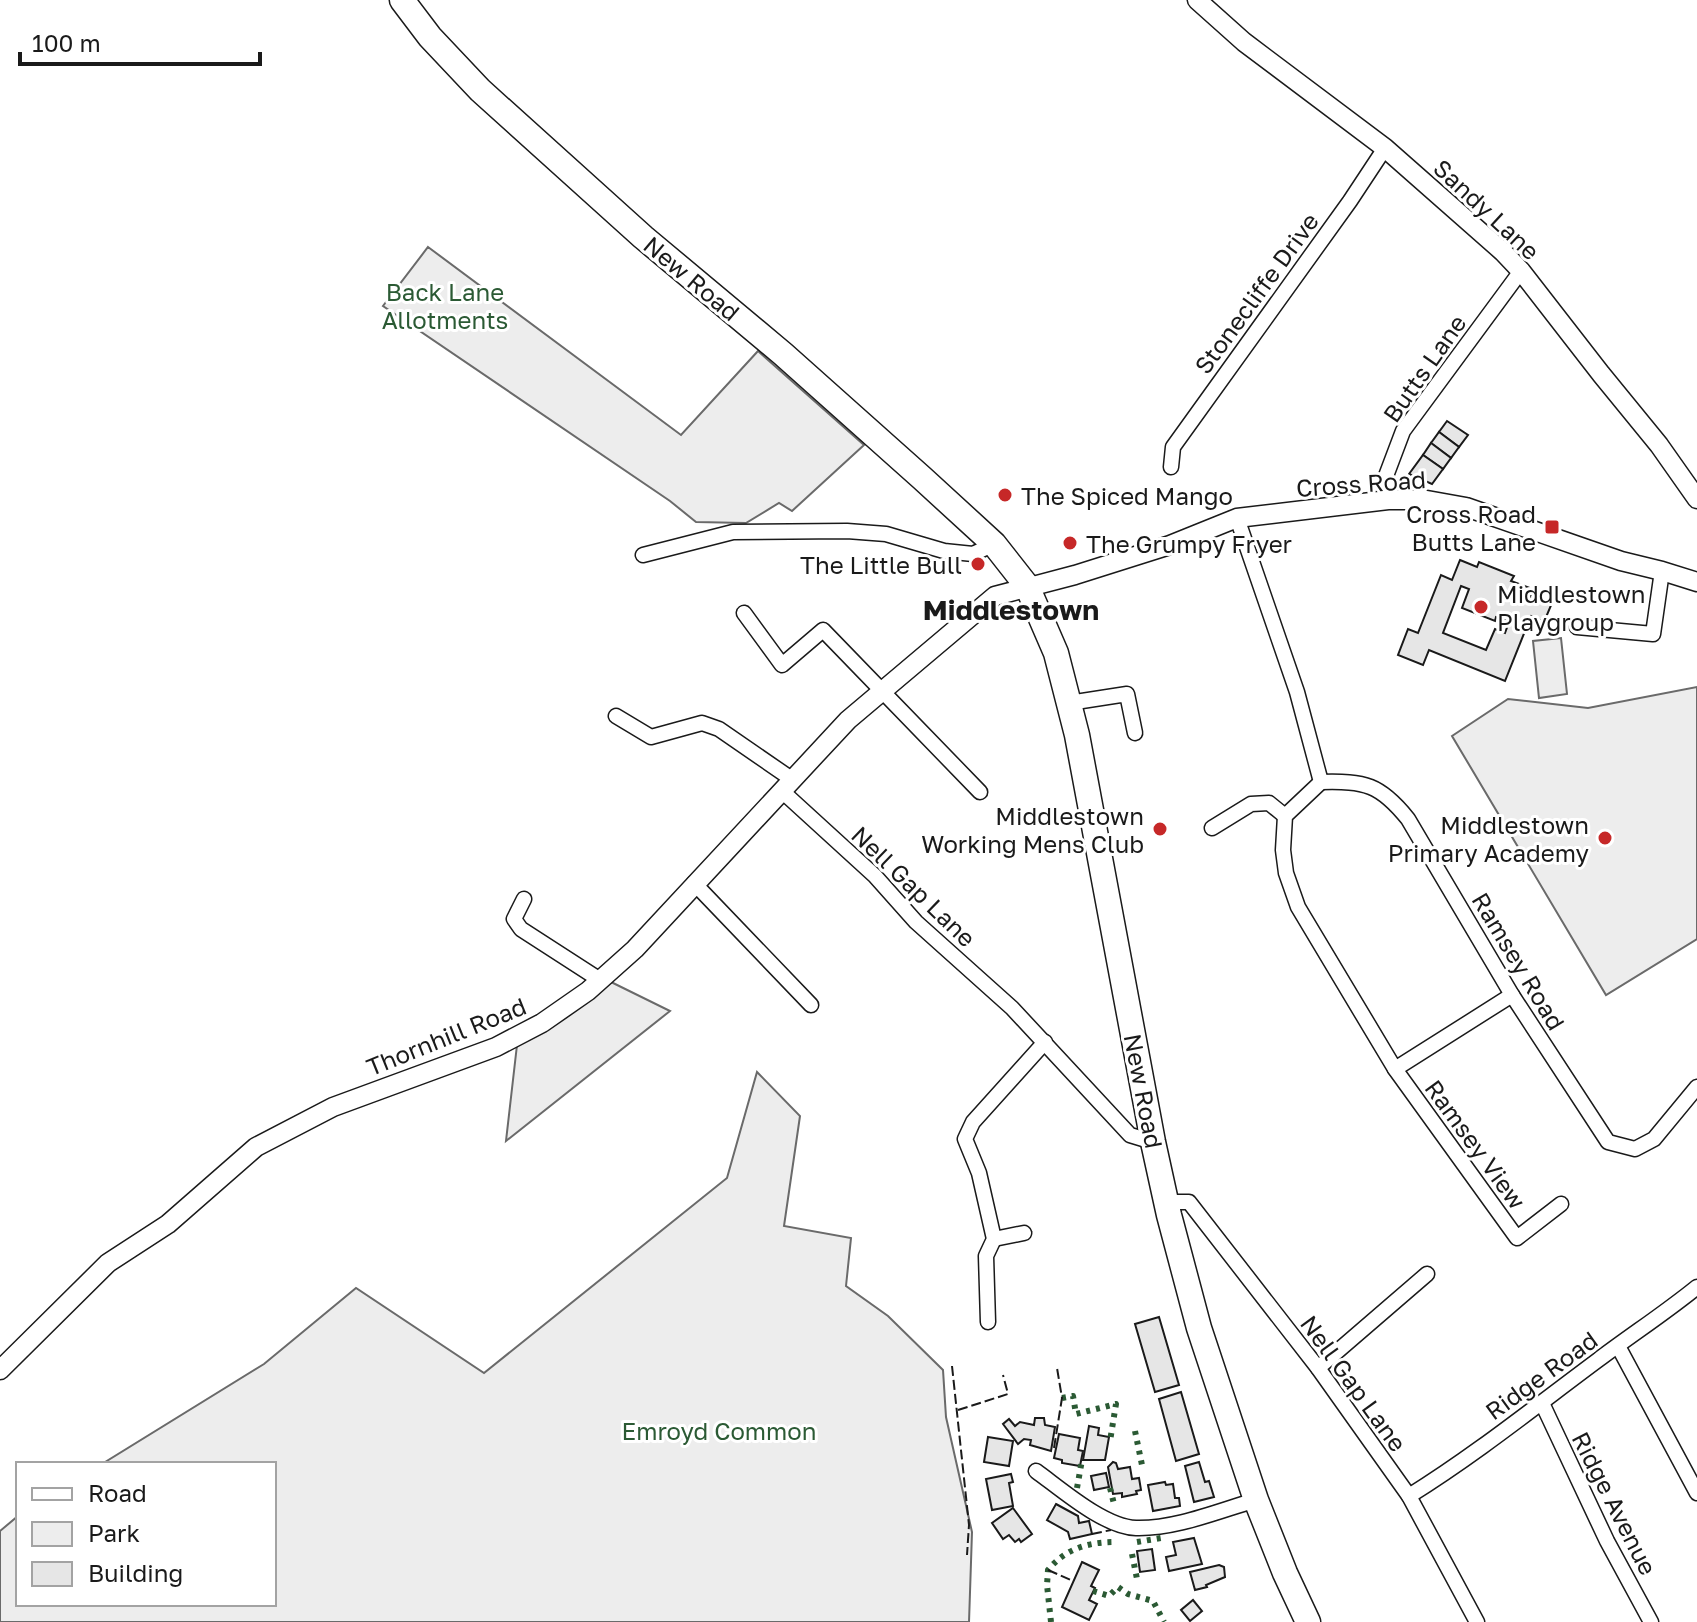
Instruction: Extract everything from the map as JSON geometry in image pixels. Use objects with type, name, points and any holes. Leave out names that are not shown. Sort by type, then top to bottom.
[{"type":"highway","name":"New Road","points":[[402,0],[430,37],[480,90],[643,237],[793,363],[999,550],[1027,586],[1056,653],[1069,703],[1153,1142],[1199,1328],[1256,1500],[1308,1622]]},
{"type":"street","name":"Sandy Lane","points":[[1197,0],[1244,42],[1385,148],[1521,271],[1659,445],[1697,499]]},
{"type":"street","name":"Stonecliffe Drive","points":[[1171,467],[1173,447],[1385,148]]},
{"type":"street","name":"Butts Lane","points":[[1388,500],[1386,476],[1403,431],[1521,271]]},
{"type":"street","name":"Cross Road","points":[[1027,586],[1075,575],[1170,545],[1237,518],[1388,500],[1427,500],[1466,507],[1621,561],[1697,582]]},
{"type":"street","points":[[1237,518],[1297,692],[1321,782],[1285,816],[1283,850],[1286,873],[1298,907],[1395,1069],[1512,995]]},
{"type":"street","points":[[643,555],[733,532],[847,531],[886,534],[944,551],[973,554],[999,550]]},
{"type":"street","points":[[1577,627],[1653,634],[1662,571]]},
{"type":"street","name":"Thornhill Road","points":[[0,1370],[108,1263],[168,1224],[256,1147],[333,1107],[496,1047],[542,1023],[600,980],[635,949],[848,720],[995,596],[1027,586]]},
{"type":"street","points":[[744,613],[782,665],[823,630],[980,792]]},
{"type":"street","points":[[1069,703],[1127,694],[1135,733]]},
{"type":"street","name":"Nell Gap Lane","points":[[616,716],[651,737],[702,723],[719,729],[788,786],[916,922],[1045,1042],[1130,1135],[1153,1142]]},
{"type":"street","name":"Ramsey Road","points":[[1321,782],[1368,785],[1390,796],[1408,819],[1512,995],[1608,1142],[1635,1149],[1654,1139],[1697,1087]]},
{"type":"street","points":[[1212,828],[1251,804],[1269,803],[1285,816]]},
{"type":"street","points":[[694,883],[811,1005]]},
{"type":"street","points":[[524,899],[514,919],[521,929],[600,980]]},
{"type":"street","points":[[988,1322],[986,1256],[994,1239],[979,1173],[965,1139],[973,1122],[1045,1042]]},
{"type":"street","name":"Ramsey View","points":[[1395,1069],[1517,1238],[1561,1204]]},
{"type":"street","name":"Nell Gap Lane","points":[[1166,1202],[1189,1202],[1318,1368],[1409,1496],[1477,1622]]},
{"type":"street","points":[[994,1239],[1024,1233]]},
{"type":"street","points":[[1318,1368],[1427,1274]]},
{"type":"street","name":"Ridge Road","points":[[1409,1496],[1448,1472],[1697,1287]]},
{"type":"street","points":[[1618,1346],[1697,1493]]},
{"type":"street","name":"Ridge Avenue","points":[[1542,1403],[1607,1541],[1651,1622]]},
{"type":"street","points":[[1036,1471],[1112,1522],[1135,1528],[1174,1523],[1256,1500]]},
{"type":"green space","name":"Back Lane Allotments","points":[[428,247],[681,435],[758,351],[864,445],[792,511],[779,503],[746,523],[696,522],[670,501],[383,306]]},
{"type":"green space","points":[[1561,638],[1567,694],[1539,698],[1533,641]]},
{"type":"green space","name":"Middlestown Primary Academy","points":[[1697,687],[1697,939],[1606,995],[1452,736],[1508,699],[1588,708]]},
{"type":"green space","points":[[609,981],[670,1011],[506,1141],[517,1045]]},
{"type":"green space","name":"Emroyd Common","points":[[757,1072],[800,1116],[784,1226],[851,1238],[846,1286],[888,1316],[943,1370],[946,1417],[972,1532],[969,1622],[0,1622],[0,1531],[16,1518],[16,1606],[276,1606],[276,1462],[105,1462],[264,1364],[356,1288],[484,1373],[727,1178]]},
{"type":"building","points":[[1447,421],[1468,435],[1459,447],[1439,432]]},
{"type":"building","points":[[1439,432],[1459,447],[1451,458],[1431,443]]},
{"type":"building","points":[[1431,443],[1451,458],[1443,469],[1423,455]]},
{"type":"building","points":[[1423,455],[1443,469],[1432,484],[1409,474]]},
{"type":"building","points":[[1460,560],[1477,567],[1479,562],[1514,576],[1511,581],[1530,588],[1525,601],[1528,602],[1531,594],[1552,603],[1544,622],[1531,616],[1505,681],[1429,650],[1423,665],[1398,655],[1408,629],[1418,633],[1441,575],[1452,580]],"holes":[[[1461,586],[1469,589],[1462,608],[1495,621],[1496,617],[1509,622],[1505,633],[1495,629],[1486,650],[1443,633]]]},
{"type":"building","points":[[1159,1317],[1179,1385],[1155,1392],[1135,1324]]},
{"type":"building","points":[[1181,1392],[1199,1454],[1176,1461],[1159,1399]]},
{"type":"building","points":[[1035,1418],[1044,1418],[1045,1425],[1055,1427],[1051,1451],[1030,1445],[1031,1440],[1024,1439],[1018,1444],[1003,1424],[1009,1419],[1015,1426],[1020,1422],[1034,1425]]},
{"type":"building","points":[[1089,1426],[1099,1428],[1098,1435],[1109,1437],[1105,1460],[1083,1460]]},
{"type":"building","points":[[1059,1434],[1080,1438],[1078,1450],[1083,1451],[1080,1466],[1062,1463],[1062,1460],[1054,1458]]},
{"type":"building","points":[[988,1437],[1013,1441],[1009,1466],[984,1462]]},
{"type":"building","points":[[1113,1462],[1118,1469],[1130,1467],[1132,1479],[1139,1478],[1141,1490],[1136,1491],[1137,1494],[1122,1497],[1122,1493],[1113,1494],[1108,1467]]},
{"type":"building","points":[[1199,1462],[1214,1497],[1194,1502],[1185,1466]]},
{"type":"building","points":[[1106,1473],[1109,1487],[1094,1490],[1091,1476]]},
{"type":"building","points":[[1011,1474],[1013,1482],[1009,1483],[1013,1506],[992,1510],[986,1479]]},
{"type":"building","points":[[1165,1482],[1166,1485],[1173,1484],[1180,1506],[1153,1511],[1148,1485]]},
{"type":"building","points":[[1056,1504],[1078,1516],[1079,1523],[1089,1521],[1092,1534],[1070,1539],[1068,1532],[1047,1520]]},
{"type":"building","points":[[1013,1508],[1032,1534],[1021,1542],[1019,1539],[1015,1542],[1009,1535],[1003,1539],[992,1523]]},
{"type":"building","points":[[1194,1538],[1202,1564],[1169,1571],[1166,1557],[1176,1555],[1173,1542]]},
{"type":"building","points":[[1152,1549],[1155,1570],[1140,1572],[1137,1551]]},
{"type":"building","points":[[1082,1562],[1099,1570],[1091,1586],[1095,1588],[1089,1600],[1097,1604],[1089,1620],[1062,1607]]},
{"type":"building","points":[[1219,1565],[1224,1567],[1225,1577],[1195,1590],[1190,1572]]},
{"type":"building","points":[[1193,1600],[1202,1611],[1190,1621],[1181,1610]]},
{"type":"hedge","points":[[1062,1398],[1073,1396],[1076,1414],[1116,1404],[1110,1441]]},
{"type":"hedge","points":[[1135,1431],[1142,1465]]},
{"type":"hedge","points":[[1077,1488],[1082,1460]]},
{"type":"hedge","points":[[1110,1488],[1114,1504]]},
{"type":"hedge","points":[[1137,1542],[1161,1538]]},
{"type":"hedge","points":[[1051,1622],[1048,1570],[1078,1548],[1115,1542]]},
{"type":"hedge","points":[[1132,1554],[1137,1579]]},
{"type":"hedge","points":[[1093,1591],[1109,1596],[1118,1587],[1128,1594],[1153,1601],[1164,1622]]},
{"type":"fence","points":[[952,1366],[969,1525],[967,1555]]},
{"type":"fence","points":[[1054,1448],[1062,1398],[1057,1368]]},
{"type":"fence","points":[[958,1410],[1008,1394],[1003,1375]]},
{"type":"fence","points":[[1092,1534],[1111,1530]]},
{"type":"fence","points":[[1048,1570],[1073,1581]]},
{"type":"place","name":"The Spiced Mango","points":[[1005,495]]},
{"type":"place","name":"Cross Road Butts Lane","points":[[1552,527]]},
{"type":"place","name":"The Grumpy Fryer","points":[[1070,543]]},
{"type":"place","name":"The Little Bull","points":[[978,564]]},
{"type":"place","name":"Middlestown Playgroup","points":[[1481,607]]},
{"type":"place","name":"Middlestown Working Mens Club","points":[[1160,829]]},
{"type":"place","name":"Middlestown Primary Academy","points":[[1605,838]]},
{"type":"district","name":"Middlestown","points":[[1011,609]]}]
